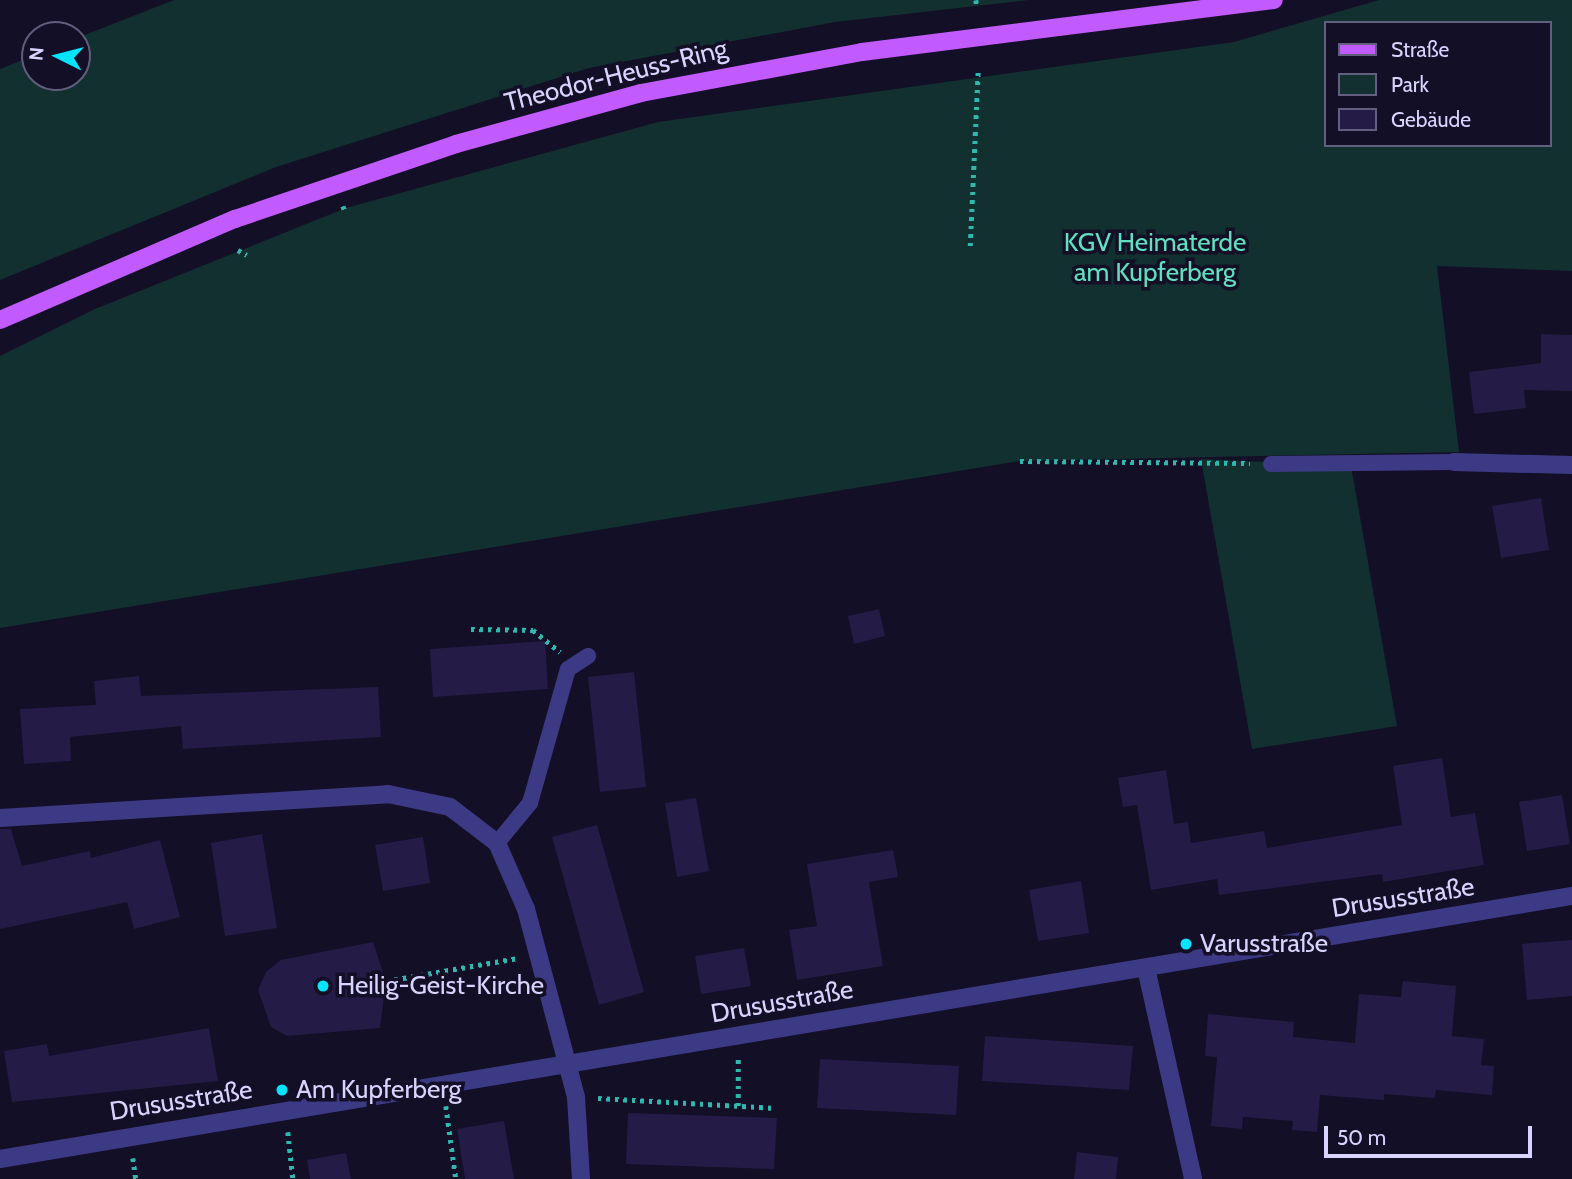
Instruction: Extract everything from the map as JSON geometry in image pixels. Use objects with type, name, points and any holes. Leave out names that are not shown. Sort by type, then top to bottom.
[{"type":"main road","name":"Theodor-Heuss-Ring","points":[[0,320],[259,211],[456,144],[642,93],[862,52],[1274,0]]},
{"type":"street","points":[[1454,462],[1572,465]]},
{"type":"street","points":[[0,818],[388,794],[450,807],[497,843],[540,954],[576,1097],[581,1179]]},
{"type":"street","name":"Drususstraße","points":[[0,1158],[570,1066],[1572,896]]},
{"type":"street","points":[[1146,968],[1193,1179]]},
{"type":"lane","points":[[1271,464],[1454,462]]},
{"type":"lane","points":[[497,843],[530,803],[568,669],[588,656]]},
{"type":"path","points":[[970,246],[978,70]]},
{"type":"path","points":[[343,206],[346,213]]},
{"type":"path","points":[[238,250],[247,255]]},
{"type":"path","points":[[1020,461],[1271,464]]},
{"type":"path","points":[[471,629],[533,630],[555,642],[568,669]]},
{"type":"path","points":[[387,981],[540,954]]},
{"type":"path","points":[[738,1036],[738,1106]]},
{"type":"path","points":[[443,1085],[456,1179]]},
{"type":"path","points":[[576,1097],[775,1108]]},
{"type":"path","points":[[286,1110],[293,1179]]},
{"type":"green space","points":[[174,0],[1029,0],[835,22],[589,68],[276,167],[0,280],[0,69],[21,61],[21,91],[91,91],[91,33]]},
{"type":"green space","name":"KGV Heimaterde am Kupferberg","points":[[1379,0],[1572,0],[1572,271],[1437,266],[1459,452],[1020,461],[0,628],[0,356],[95,309],[346,208],[658,122],[1234,42]]},
{"type":"green space","points":[[1201,459],[1351,466],[1397,726],[1252,749]]},
{"type":"building","points":[[1541,334],[1572,335],[1572,391],[1524,390],[1526,408],[1474,414],[1469,372],[1541,363]]},
{"type":"building","points":[[1541,498],[1549,550],[1501,558],[1492,506]]},
{"type":"building","points":[[879,609],[885,636],[854,644],[848,616]]},
{"type":"building","points":[[545,641],[548,689],[433,697],[430,649]]},
{"type":"building","points":[[634,672],[646,787],[600,792],[588,677]]},
{"type":"building","points":[[139,676],[141,696],[378,687],[381,737],[183,749],[181,726],[70,737],[71,761],[24,764],[20,709],[96,705],[94,681]]},
{"type":"building","points":[[1442,758],[1451,817],[1475,813],[1484,865],[1383,882],[1382,874],[1219,895],[1217,879],[1151,890],[1137,805],[1123,807],[1118,778],[1166,770],[1174,824],[1188,822],[1191,843],[1264,831],[1267,848],[1402,825],[1393,766]]},
{"type":"building","points":[[1562,795],[1570,844],[1527,851],[1519,802]]},
{"type":"building","points":[[696,798],[709,871],[677,877],[665,803]]},
{"type":"building","points":[[597,825],[644,992],[599,1005],[552,837]]},
{"type":"building","points":[[0,829],[11,829],[22,866],[90,851],[91,858],[160,840],[180,917],[134,929],[127,902],[0,929]]},
{"type":"building","points":[[262,834],[277,928],[225,936],[211,843]]},
{"type":"building","points":[[423,837],[430,883],[383,891],[375,845]]},
{"type":"building","points":[[893,850],[898,877],[869,882],[883,966],[797,980],[789,930],[817,926],[807,864]]},
{"type":"building","points":[[1081,881],[1089,933],[1038,941],[1029,890]]},
{"type":"building","points":[[1572,940],[1572,996],[1527,1000],[1522,944]]},
{"type":"building","name":"Heilig-Geist-Kirche","points":[[373,942],[386,981],[380,1028],[287,1036],[271,1027],[258,990],[266,972],[281,960]]},
{"type":"building","points":[[744,948],[751,986],[701,994],[695,956]]},
{"type":"building","points":[[1403,981],[1456,986],[1452,1036],[1484,1039],[1481,1065],[1494,1066],[1492,1095],[1436,1090],[1435,1098],[1384,1094],[1384,1100],[1320,1095],[1317,1132],[1292,1130],[1293,1121],[1243,1117],[1242,1129],[1211,1126],[1217,1057],[1205,1056],[1208,1014],[1294,1022],[1293,1037],[1355,1043],[1359,994],[1401,997]]},
{"type":"building","points":[[209,1028],[218,1081],[12,1102],[4,1051],[47,1044],[49,1056]]},
{"type":"building","points":[[985,1036],[1133,1046],[1129,1090],[982,1081]]},
{"type":"building","points":[[820,1059],[959,1066],[956,1115],[817,1108]]},
{"type":"building","points":[[628,1113],[777,1118],[774,1169],[626,1164]]},
{"type":"building","points":[[504,1121],[514,1179],[465,1179],[457,1129]]},
{"type":"building","points":[[1077,1152],[1118,1157],[1116,1179],[1074,1179]]},
{"type":"building","points":[[346,1153],[351,1179],[310,1179],[307,1160]]},
{"type":"place","name":"Varusstraße","points":[[1186,944]]},
{"type":"place","name":"Heilig-Geist-Kirche","points":[[323,986]]},
{"type":"place","name":"Am Kupferberg","points":[[282,1090]]}]
